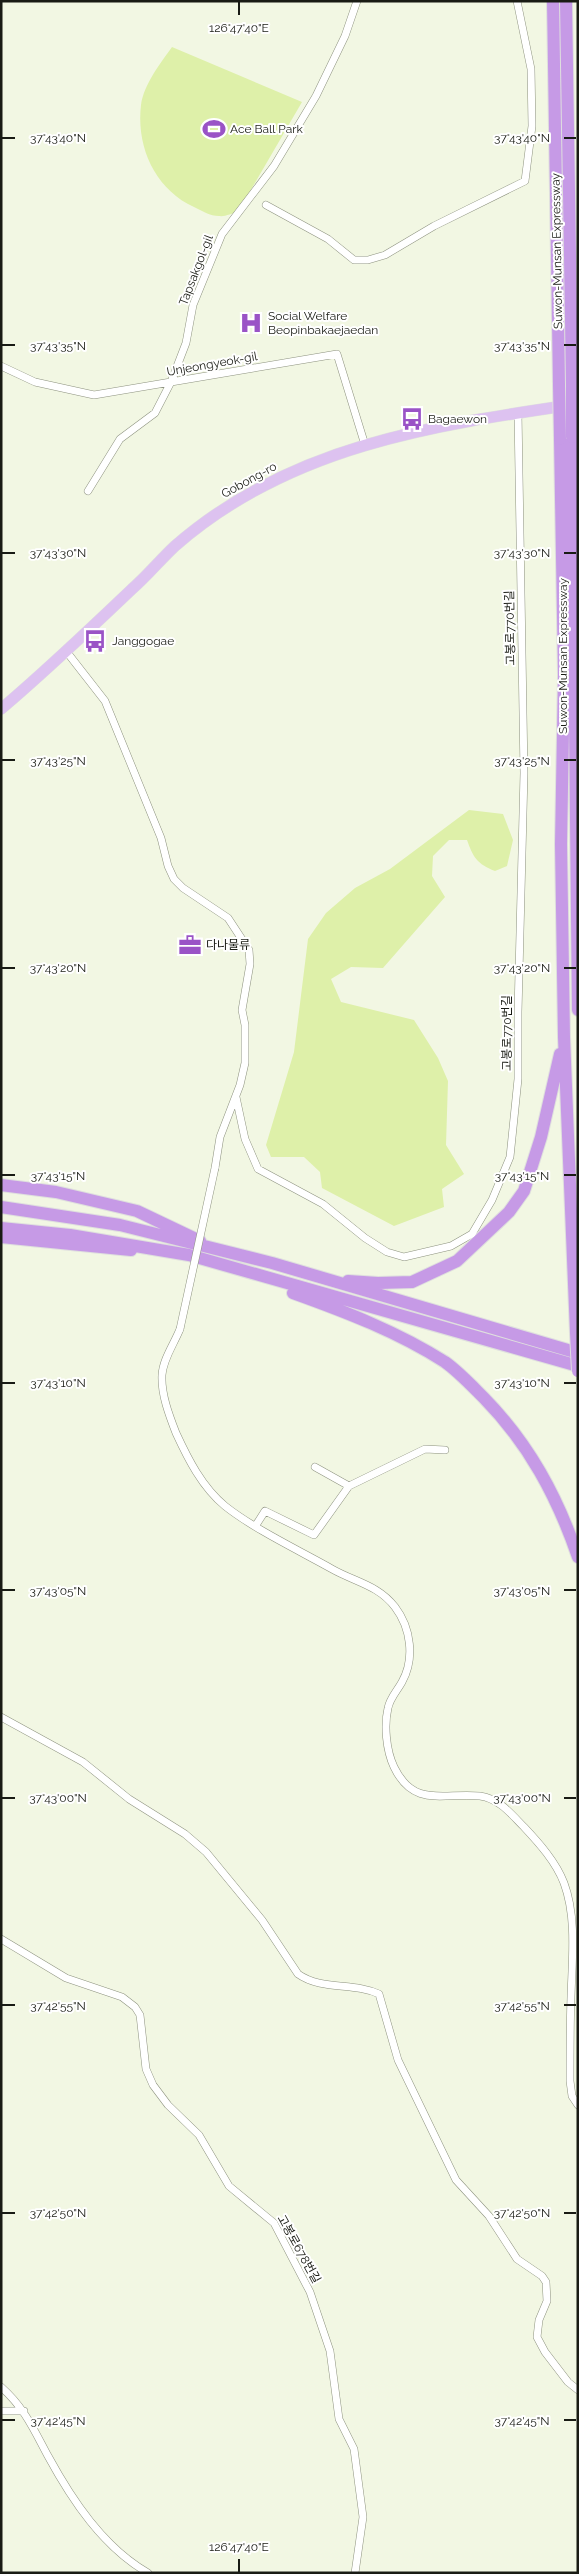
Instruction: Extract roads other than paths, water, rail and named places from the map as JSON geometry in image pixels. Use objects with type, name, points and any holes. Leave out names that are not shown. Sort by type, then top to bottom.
[{"type":"highway","name":"Suwon-Munsan Expressway","points":[[553,1],[559,385],[566,438],[578,1010]]},
{"type":"highway","name":"Suwon-Munsan Expressway","points":[[566,1],[572,383],[566,438],[561,844],[564,1037],[578,1371]]},
{"type":"highway","points":[[1,1207],[120,1225],[341,1280],[378,1284],[412,1282],[457,1261],[509,1212],[524,1191],[541,1137],[564,1037]]},
{"type":"highway","points":[[1,1185],[56,1192],[124,1208],[179,1230],[223,1252]]},
{"type":"highway","points":[[1,1193],[84,1204],[127,1213],[179,1230]]},
{"type":"highway","points":[[1,1201],[59,1207],[117,1218],[223,1252]]},
{"type":"highway","points":[[1,1215],[70,1224],[122,1236],[158,1250]]},
{"type":"highway","points":[[1,1221],[75,1232],[189,1255],[362,1318],[446,1363],[473,1386],[521,1440],[558,1503],[578,1557]]},
{"type":"highway","points":[[1,1228],[121,1242]]},
{"type":"highway","points":[[1,1237],[118,1250],[158,1250]]},
{"type":"highway","points":[[209,1262],[578,1366]]},
{"type":"highway","points":[[272,1263],[578,1353]]},
{"type":"main road","name":"Gobong-ro","points":[[1,709],[133,589],[174,547],[212,517],[258,489],[331,454],[452,424],[578,404]]},
{"type":"street","name":"Tapsakgol-gil","points":[[88,491],[120,439],[155,413],[171,382],[186,343],[193,305],[222,234],[274,166],[316,96],[345,36],[357,1]]},
{"type":"street","points":[[266,205],[328,239],[354,260],[368,260],[385,255],[434,226],[526,181],[532,126],[531,69],[517,1]]},
{"type":"street","name":"Unjeongyeok-gil","points":[[1,366],[35,382],[94,395],[336,354],[365,445]]},
{"type":"street","name":"고봉로770번길","points":[[236,1096],[245,1139],[258,1169],[322,1204],[365,1238],[387,1252],[404,1257],[451,1246],[472,1234],[492,1200],[510,1157],[518,1079],[524,773],[518,413]]},
{"type":"street","points":[[66,651],[105,701],[161,838],[168,866],[174,880],[228,918],[249,950],[250,964],[242,1010],[245,1025],[245,1063],[236,1096],[220,1137],[180,1329],[167,1356],[162,1375],[171,1419],[185,1453],[205,1484],[226,1506],[256,1526],[340,1573],[372,1586],[386,1598],[400,1615],[410,1643],[410,1663],[388,1709],[386,1730],[391,1760],[401,1777],[425,1796],[480,1796],[496,1801],[532,1837],[557,1869],[568,1897],[572,1929],[570,2081],[572,2096],[578,2105]]},
{"type":"street","points":[[256,1526],[265,1511],[314,1535],[349,1486],[425,1449],[444,1450]]},
{"type":"street","points":[[315,1467],[349,1486]]},
{"type":"street","points":[[1,1717],[83,1762],[129,1799],[185,1834],[206,1852],[262,1920],[298,1974],[305,1979],[328,1985],[369,1989],[379,1994],[388,2018],[398,2060],[456,2180],[490,2216],[517,2259],[542,2276],[546,2282],[547,2301],[539,2320],[537,2337],[545,2352],[568,2382],[578,2390]]},
{"type":"street","name":"고봉로678번길","points":[[1,1939],[66,1978],[122,1997],[135,2006],[140,2015],[146,2069],[153,2085],[168,2105],[199,2135],[230,2186],[274,2223],[310,2292],[330,2351],[339,2419],[354,2449],[362,2517],[355,2573]]},
{"type":"street","points":[[1,2387],[16,2400],[24,2411],[78,2508],[129,2562],[148,2573]]},
{"type":"street","points":[[1,2411],[24,2411]]},
{"type":"place","name":"Ace Ball Park","points":[[214,129]]},
{"type":"place","name":"Social Welfare Beopinbakaejaedan","points":[[251,323]]},
{"type":"place","name":"Bagaewon","points":[[412,419]]},
{"type":"place","name":"Janggogae","points":[[95,641]]},
{"type":"place","name":"다나물류","points":[[190,945]]}]
